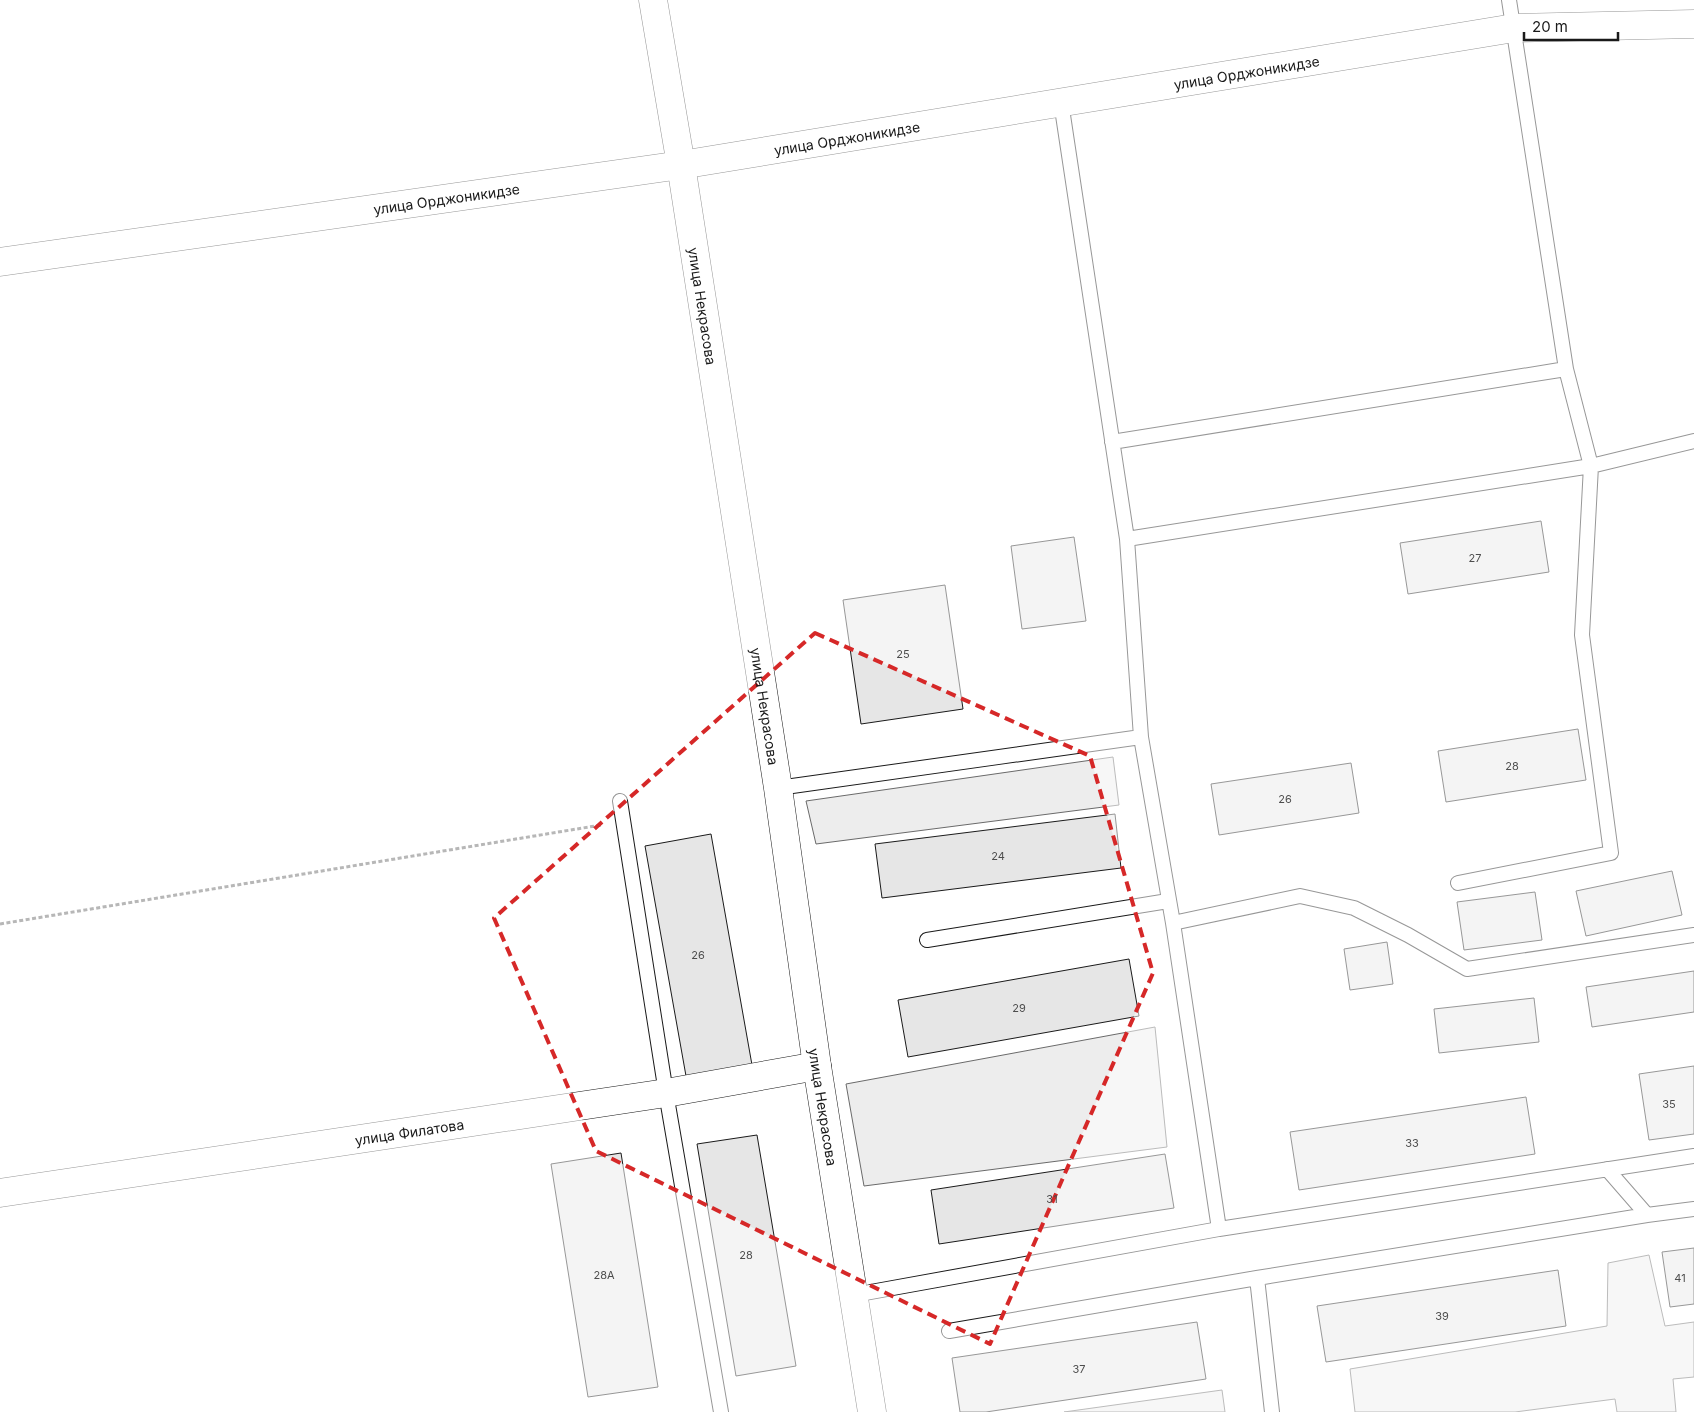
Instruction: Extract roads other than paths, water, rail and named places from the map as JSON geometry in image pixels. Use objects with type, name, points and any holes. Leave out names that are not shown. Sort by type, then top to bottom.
[{"type":"street","name":"улица Некрасова","points":[[652,0],[681,165],[778,788],[817,1066],[872,1412]]},
{"type":"street","name":"улица Орджоникидзе","points":[[0,262],[681,165],[1514,28],[1694,24]]},
{"type":"street","name":"улица Филатова","points":[[0,1193],[666,1093],[817,1066]]},
{"type":"lane","points":[[1458,883],[1611,853],[1582,635],[1590,466],[1566,369],[1514,28],[1508,0]]},
{"type":"lane","points":[[1061,102],[1126,539],[1141,737],[1173,923],[1219,1229]]},
{"type":"lane","points":[[1112,442],[1566,369]]},
{"type":"lane","points":[[1126,539],[1590,466],[1694,441]]},
{"type":"lane","points":[[778,788],[1141,737]]},
{"type":"lane","points":[[620,801],[666,1093],[721,1412]]},
{"type":"lane","points":[[1173,923],[1300,896],[1354,908],[1408,935],[1467,969],[1694,935]]},
{"type":"lane","points":[[927,940],[1168,901]]},
{"type":"lane","points":[[854,1295],[1219,1229],[1694,1156]]},
{"type":"lane","points":[[1606,1169],[1647,1214]]},
{"type":"lane","points":[[949,1331],[1647,1214],[1694,1209]]},
{"type":"lane","points":[[1257,1278],[1272,1412]]}]
